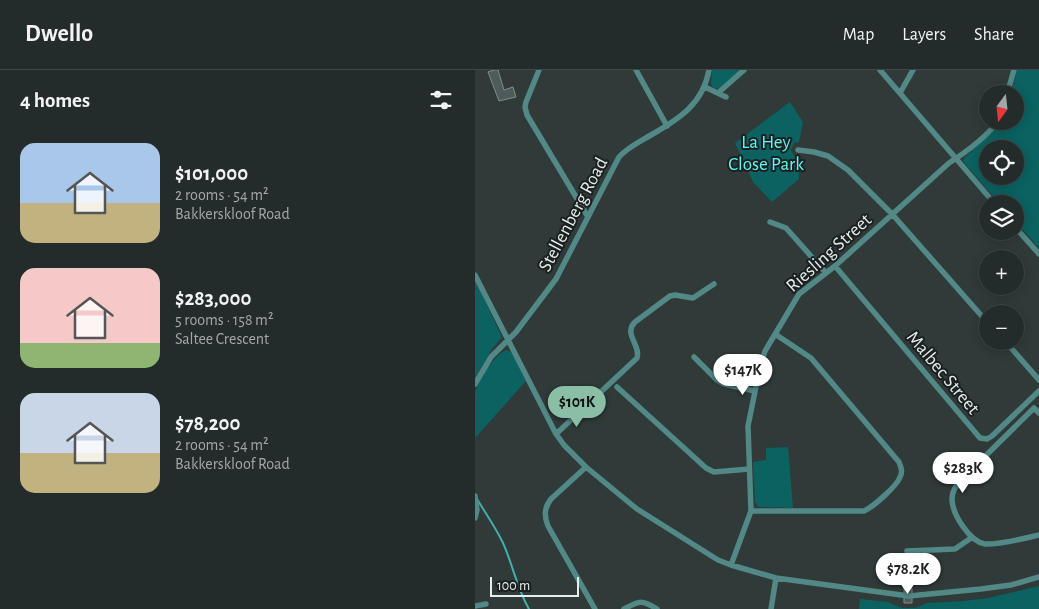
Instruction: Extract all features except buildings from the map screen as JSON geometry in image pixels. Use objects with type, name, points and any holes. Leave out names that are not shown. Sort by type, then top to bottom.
[{"type":"street","points":[[636,70],[667,126]]},
{"type":"street","name":"Stellenberg Road","points":[[475,384],[491,357],[508,340],[555,279],[619,158],[631,146],[667,126],[694,104],[705,86],[709,70]]},
{"type":"street","points":[[718,93],[744,70]]},
{"type":"street","points":[[879,70],[987,195]]},
{"type":"street","points":[[900,93],[913,70]]},
{"type":"street","points":[[1010,85],[1014,70]]},
{"type":"street","points":[[537,71],[526,102],[527,115],[588,218]]},
{"type":"street","points":[[705,86],[726,97]]},
{"type":"street","name":"Riesling Street","points":[[731,565],[751,511],[748,426],[763,358],[775,334],[799,294],[835,266],[949,163],[991,130]]},
{"type":"street","points":[[798,150],[822,154],[839,163],[860,180],[979,313]]},
{"type":"street","points":[[770,222],[785,228],[826,273]]},
{"type":"street","points":[[1024,237],[1039,254]]},
{"type":"street","name":"Malbec Street","points":[[835,266],[981,438],[987,439],[992,436],[1039,391]]},
{"type":"street","points":[[475,275],[556,434],[564,445],[620,496],[651,519],[718,560],[776,578],[909,596],[1011,585],[1039,577]]},
{"type":"street","points":[[556,434],[637,358],[638,351],[630,331],[635,322],[670,296],[693,298],[714,284]]},
{"type":"street","points":[[751,511],[865,511],[872,507],[898,482],[901,474],[899,462],[811,358],[775,334]]},
{"type":"street","points":[[1013,350],[1039,380]]},
{"type":"street","points":[[694,357],[724,384],[755,391]]},
{"type":"street","points":[[617,387],[706,468],[714,472],[749,469]]},
{"type":"street","points":[[1039,413],[1037,406],[955,488],[952,499],[966,532],[978,542],[987,544],[1039,535]]},
{"type":"street","points":[[586,467],[547,503],[545,513],[548,526],[595,609]]},
{"type":"street","points":[[475,496],[477,510],[475,517]]},
{"type":"street","points":[[907,552],[950,550],[958,548],[971,538]]},
{"type":"street","points":[[771,609],[776,578]]},
{"type":"street","points":[[624,609],[640,602],[647,603],[657,609]]},
{"type":"street","points":[[475,606],[486,604]]},
{"type":"green space","points":[[712,70],[742,70],[718,89],[714,88],[711,84]]},
{"type":"green space","points":[[1017,70],[1039,70],[1039,248],[1024,231],[1024,195],[992,195],[984,185],[1024,185],[1024,140],[984,140],[995,130],[1024,130],[1024,85],[1013,85]]},
{"type":"green space","name":"La Hey Close Park","points":[[790,102],[803,122],[799,142],[794,143],[791,150],[794,156],[799,158],[799,179],[772,202],[753,182],[735,143]]},
{"type":"green space","points":[[979,144],[979,180],[963,161]]},
{"type":"green space","points":[[475,280],[502,337],[492,349],[475,378]]},
{"type":"green space","points":[[507,350],[512,353],[526,381],[475,438],[476,388],[493,361]]},
{"type":"green space","points":[[788,447],[793,508],[759,507],[755,502],[753,462],[766,460],[766,448]]},
{"type":"green space","points":[[1039,586],[1039,609],[859,609],[860,599],[888,602],[902,608],[915,608],[927,603],[988,598]]},
{"type":"waterway","points":[[477,499],[503,543],[521,593],[529,609]]}]
